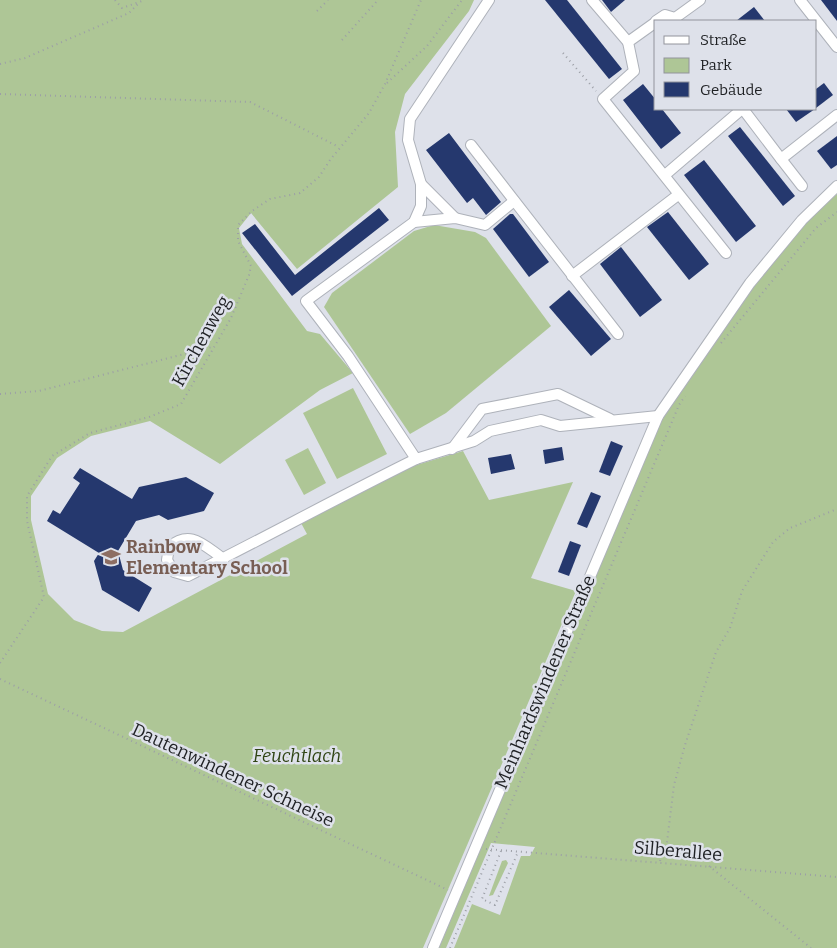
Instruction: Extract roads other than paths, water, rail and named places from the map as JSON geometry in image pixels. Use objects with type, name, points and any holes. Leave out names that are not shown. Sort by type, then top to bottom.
[{"type":"street","points":[[416,459],[348,356],[306,301],[414,222],[421,206],[421,184],[408,140],[410,119],[490,0]]},
{"type":"street","points":[[592,0],[628,42],[634,71],[603,99],[726,253]]},
{"type":"street","points":[[658,20],[665,15],[676,20],[700,0]]},
{"type":"street","points":[[800,0],[815,20]]},
{"type":"street","points":[[628,42],[654,22]]},
{"type":"street","points":[[817,22],[837,48]]},
{"type":"street","points":[[665,175],[741,110]]},
{"type":"street","points":[[743,110],[802,186]]},
{"type":"street","points":[[781,159],[837,116]]},
{"type":"street","points":[[471,145],[618,334]]},
{"type":"street","points":[[421,184],[455,218]]},
{"type":"street","name":"Meinhardswindener Straße","points":[[433,948],[658,416],[750,284],[802,220],[837,186]]},
{"type":"street","points":[[572,276],[678,195]]},
{"type":"street","points":[[414,222],[455,218],[485,225],[514,201]]},
{"type":"street","points":[[452,449],[482,409],[558,394],[611,420]]},
{"type":"street","points":[[224,559],[194,539],[179,539],[169,547],[167,560],[174,572],[188,576],[224,559],[416,459],[474,441],[490,430],[540,420],[560,426],[658,416]]},
{"type":"place","name":"Rainbow Elementary School","points":[[111,557]]},
{"type":"park label","name":"Feuchtlach","points":[[297,756]]}]
